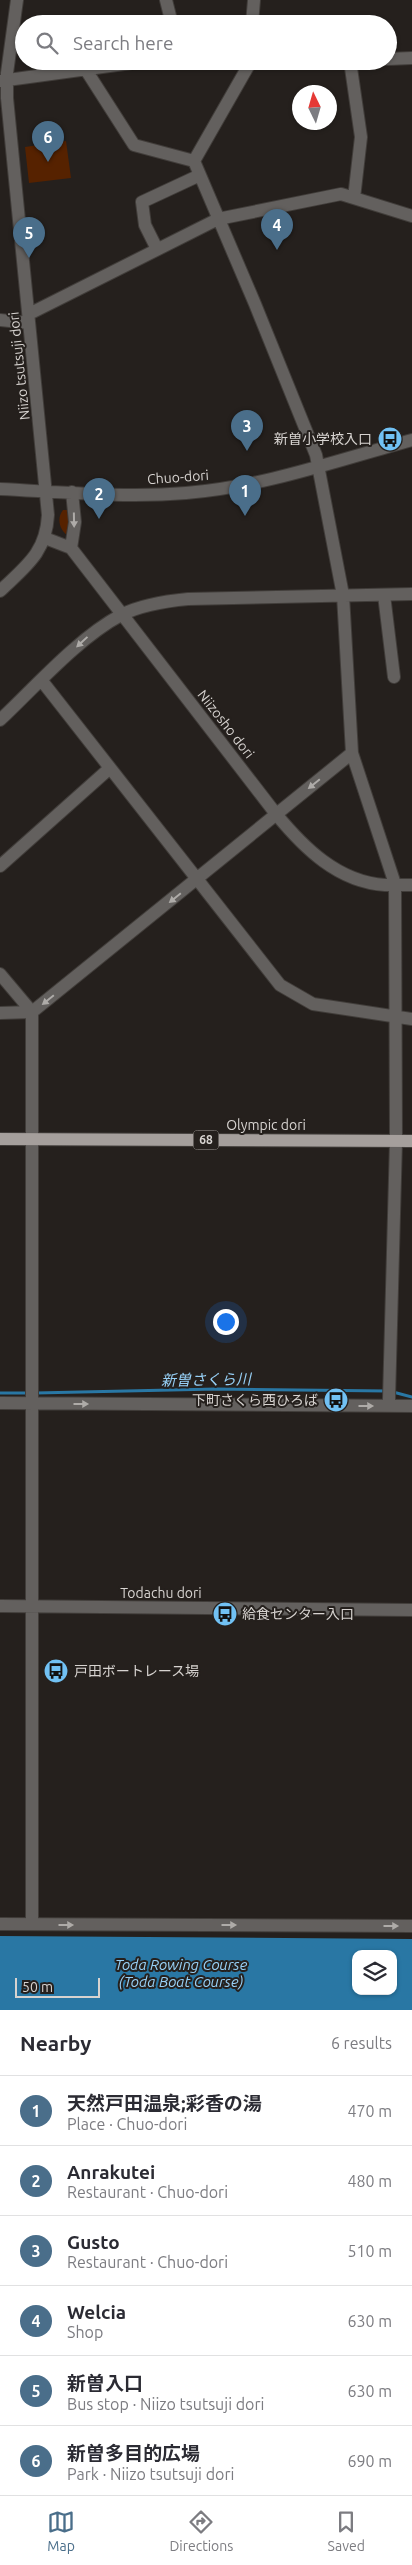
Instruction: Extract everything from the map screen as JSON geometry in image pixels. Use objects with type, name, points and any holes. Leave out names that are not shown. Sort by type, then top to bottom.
[{"type":"main road","name":"Olympic dori","points":[[0,1139],[412,1141]]},
{"type":"street","points":[[166,0],[170,15]]},
{"type":"street","points":[[253,15],[254,0]]},
{"type":"street","name":"Niizo tsutsuji dori","points":[[16,15],[19,1]]},
{"type":"street","name":"Niizo tsutsuji dori","points":[[15,21],[3,81],[47,491],[48,515],[45,538]]},
{"type":"street","points":[[397,59],[412,58]]},
{"type":"street","points":[[3,81],[86,70],[134,145],[194,162],[316,455],[343,595],[352,753],[395,884],[396,1141],[389,1399]]},
{"type":"street","points":[[194,162],[246,70]]},
{"type":"street","points":[[351,70],[361,137],[354,198]]},
{"type":"street","points":[[157,250],[145,225],[142,202],[200,175]]},
{"type":"street","points":[[0,320],[29,318],[218,219],[340,194],[412,216]]},
{"type":"street","name":"Chuo-dori","points":[[0,489],[187,493],[250,483],[412,440]]},
{"type":"street","points":[[0,591],[30,562],[45,538],[71,548],[75,522],[72,492]]},
{"type":"street","name":"Niizosho dori","points":[[71,548],[276,814],[305,846],[328,864],[355,877],[384,885],[412,885]]},
{"type":"street","points":[[0,720],[95,630],[122,614],[154,604],[182,600],[412,594]]},
{"type":"street","points":[[384,595],[394,677]]},
{"type":"street","points":[[42,681],[280,985],[314,1004],[412,1019]]},
{"type":"street","points":[[0,1012],[32,1012],[352,753]]},
{"type":"street","points":[[0,866],[110,768]]},
{"type":"street","points":[[0,974],[32,1012],[32,1924]]},
{"type":"street","points":[[0,1404],[32,1402],[412,1406]]},
{"type":"street","name":"Todachu dori","points":[[0,1606],[412,1610]]},
{"type":"street","points":[[0,1924],[412,1926]]},
{"type":"shaded area","points":[[66,141],[71,178],[29,183],[25,147]]},
{"type":"shaded area","points":[[63,510],[70,510],[68,536],[63,531],[59,521]]},
{"type":"water","name":"Toda Rowing Course (Toda Boat Course)","points":[[0,1936],[412,1939],[412,2010],[0,2010]]},
{"type":"waterway","name":"新曽さくら川","points":[[36,1393],[216,1389],[387,1391]]},
{"type":"waterway","name":"新曽さくら川","points":[[393,1392],[412,1397]]},
{"type":"waterway","name":"新曽さくら川","points":[[0,1393],[29,1393]]},
{"type":"place","name":"新曽多目的広場","points":[[48,162]]},
{"type":"place","name":"Welcia","points":[[277,250]]},
{"type":"place","name":"新曽入口","points":[[29,258]]},
{"type":"place","name":"新曽小学校入口","points":[[390,439]]},
{"type":"place","name":"Gusto","points":[[247,451]]},
{"type":"place","name":"天然戸田温泉;彩香の湯","points":[[245,516]]},
{"type":"place","name":"Anrakutei","points":[[99,519]]},
{"type":"place","name":"下町さくら西ひろば","points":[[336,1400]]},
{"type":"place","name":"給食センター入口","points":[[225,1614]]},
{"type":"place","name":"戸田ボートレース場","points":[[56,1671]]}]
